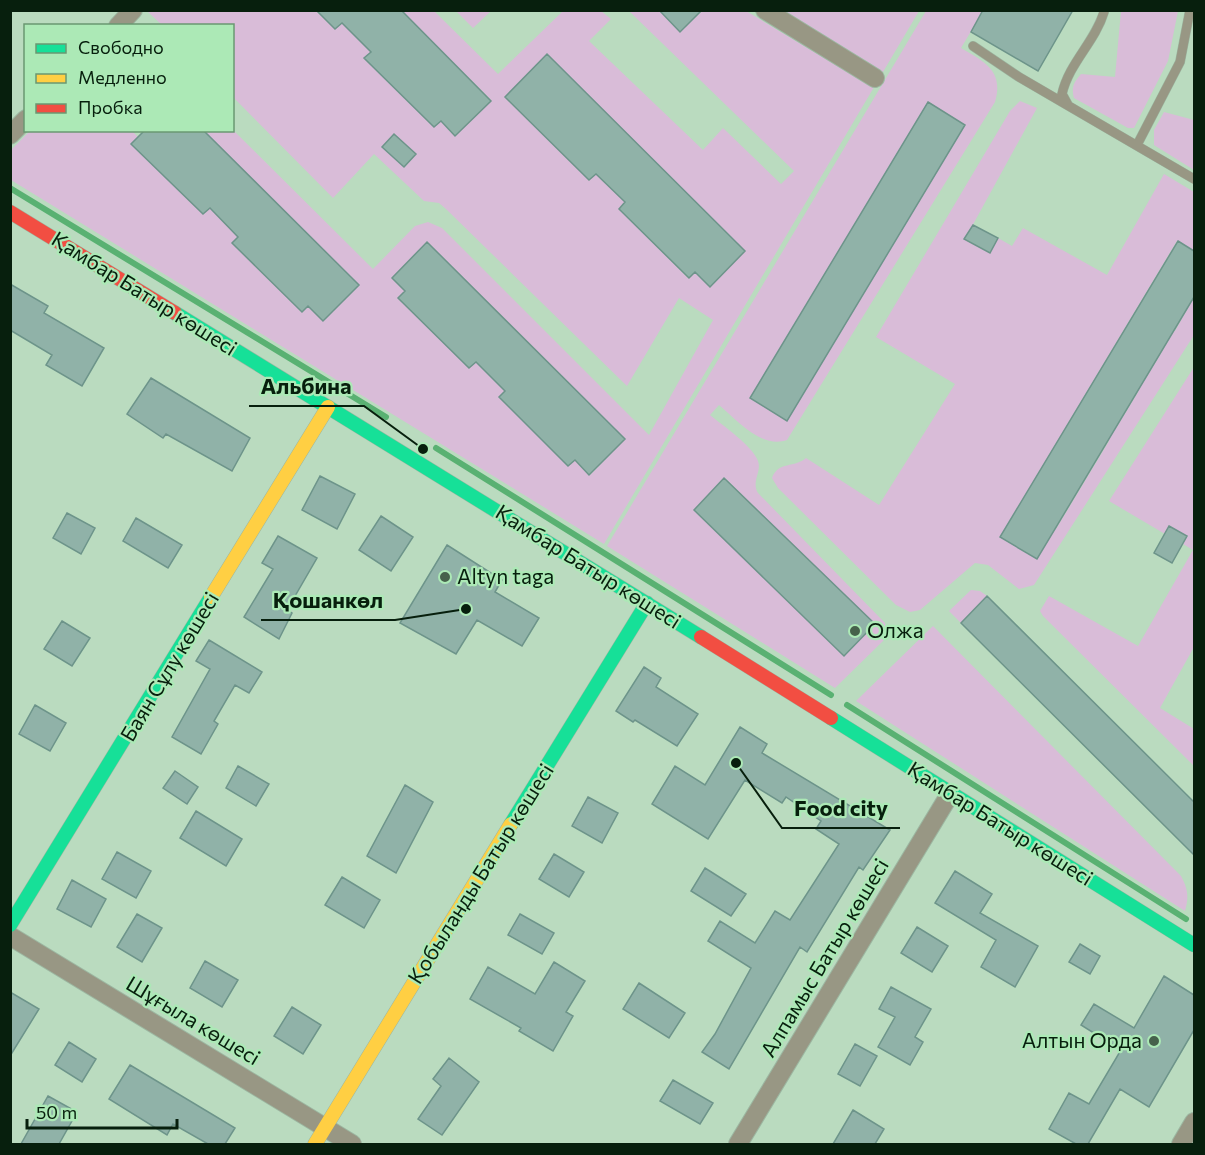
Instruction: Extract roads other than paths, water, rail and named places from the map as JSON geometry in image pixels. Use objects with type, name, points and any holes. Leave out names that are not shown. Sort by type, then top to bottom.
[{"type":"main road","name":"Қамбар Батыр көшесі","points":[[12,215],[647,603],[1194,945]]},
{"type":"main road","name":"Баян Сұлу көшесі","points":[[10,925],[328,407]]},
{"type":"main road","name":"Қобыланды Батыр көшесі","points":[[315,1144],[647,603]]},
{"type":"street","points":[[120,24],[133,10]]},
{"type":"street","points":[[765,10],[876,78]]},
{"type":"street","points":[[10,135],[24,121]]},
{"type":"street","name":"Алпамыс Батыр көшесі","points":[[738,1144],[950,794]]},
{"type":"street","name":"Шұғыла көшесі","points":[[10,936],[352,1144]]},
{"type":"street","points":[[1181,1144],[1194,1122]]},
{"type":"lane","points":[[1137,144],[1180,62],[1190,10]]},
{"type":"lane","points":[[1070,106],[1062,94],[1067,77],[1096,31],[1104,12]]},
{"type":"lane","points":[[973,46],[1019,77],[1194,179]]},
{"type":"waterway","points":[[10,188],[386,417]]},
{"type":"waterway","points":[[436,448],[831,695]]},
{"type":"waterway","points":[[847,705],[1186,919]]},
{"type":"place","name":"Альбина","points":[[423,449]]},
{"type":"place","name":"Altyn taga","points":[[445,577]]},
{"type":"place","name":"Қошанкөл","points":[[466,609]]},
{"type":"place","name":"Олжа","points":[[855,631]]},
{"type":"place","name":"Food city","points":[[736,763]]},
{"type":"place","name":"Алтын Орда","points":[[1154,1041]]}]
